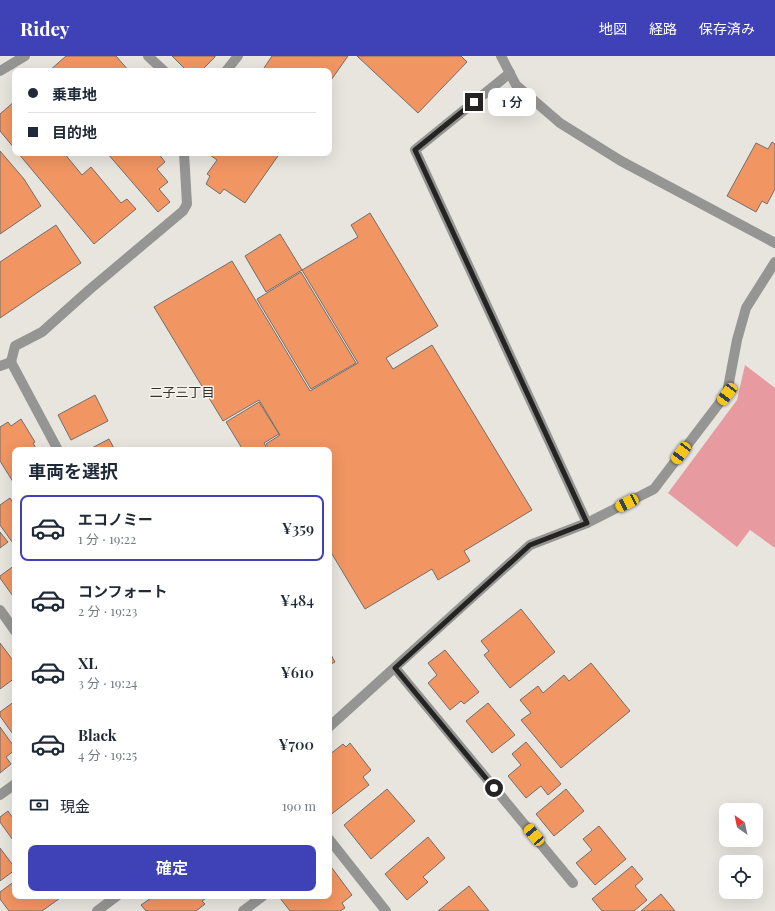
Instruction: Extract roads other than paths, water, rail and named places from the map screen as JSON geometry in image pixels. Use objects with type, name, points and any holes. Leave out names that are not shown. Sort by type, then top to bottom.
[{"type":"street","points":[[0,71],[25,56]]},
{"type":"street","points":[[148,56],[161,68]]},
{"type":"street","points":[[228,68],[238,56]]},
{"type":"street","points":[[501,56],[516,85],[560,123],[621,161],[775,243]]},
{"type":"street","points":[[510,73],[415,150],[587,523]]},
{"type":"street","points":[[56,447],[11,362],[15,346],[42,332],[89,290],[183,211],[188,204],[184,156]]},
{"type":"street","points":[[332,724],[530,545],[587,523],[654,489],[727,394],[737,340],[746,308],[775,262]]},
{"type":"street","points":[[0,366],[11,362]]},
{"type":"street","points":[[2,616],[12,628]]},
{"type":"street","points":[[395,668],[574,883]]},
{"type":"street","points":[[0,795],[12,786]]},
{"type":"street","points":[[332,844],[386,911]]},
{"type":"street","points":[[97,911],[113,899]]},
{"type":"street","points":[[243,911],[259,899]]},
{"type":"district","name":"二子三丁目","points":[[182,391]]}]
